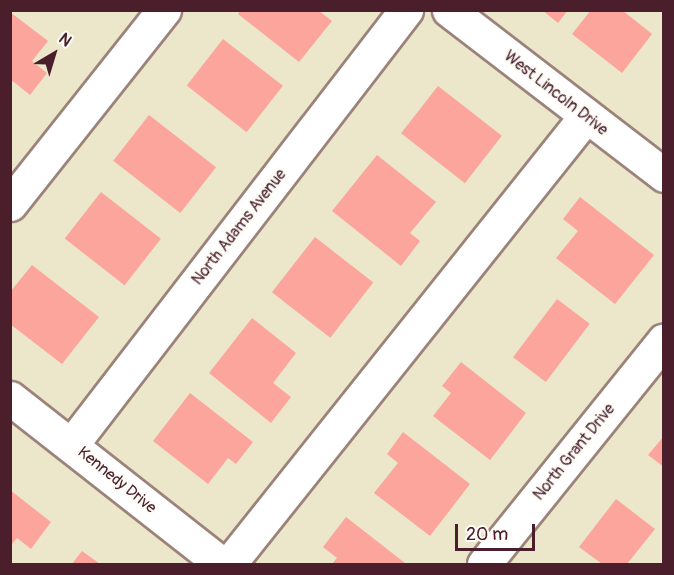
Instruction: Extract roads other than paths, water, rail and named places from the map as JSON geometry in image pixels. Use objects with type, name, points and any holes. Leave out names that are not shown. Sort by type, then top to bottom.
[{"type":"street","points":[[10,204],[164,10]]},
{"type":"street","name":"North Adams Avenue","points":[[72,444],[406,10]]},
{"type":"street","name":"West Lincoln Drive","points":[[450,10],[663,175]]},
{"type":"street","points":[[229,564],[586,116]]},
{"type":"street","name":"North Grant Drive","points":[[483,564],[663,340]]},
{"type":"street","name":"Kennedy Drive","points":[[10,398],[72,444],[222,564]]}]
